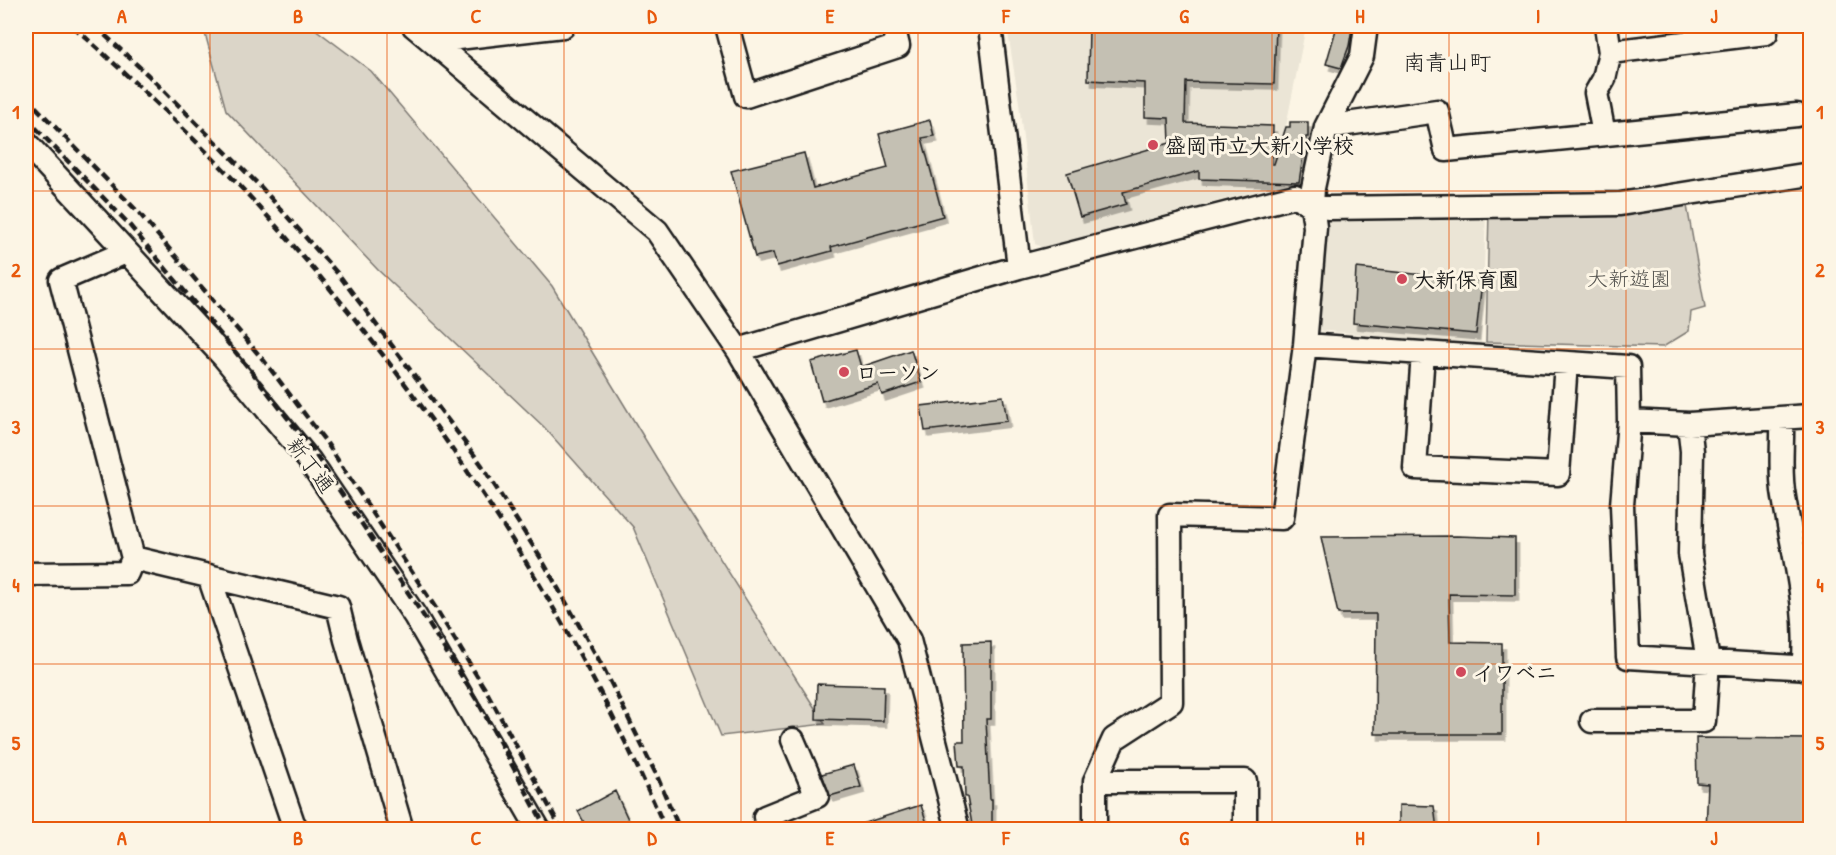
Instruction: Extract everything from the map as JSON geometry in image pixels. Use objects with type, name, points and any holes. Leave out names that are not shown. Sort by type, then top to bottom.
[{"type":"street","points":[[414,26],[657,231],[738,350],[909,640],[958,830]]},
{"type":"street","points":[[432,41],[563,26]]},
{"type":"street","points":[[727,26],[746,96],[898,46],[893,26]]},
{"type":"street","points":[[990,26],[1019,267]]},
{"type":"street","points":[[1095,830],[1095,781],[1114,739],[1172,702],[1170,515],[1282,518],[1305,345],[1315,227],[1312,188],[1326,127],[1362,56],[1366,26]]},
{"type":"street","points":[[1604,134],[1596,93],[1604,79],[1610,52],[1606,26]]},
{"type":"street","points":[[1610,52],[1766,33]]},
{"type":"street","points":[[1326,127],[1437,111],[1446,150],[1797,114]]},
{"type":"street","name":"新丁通","points":[[26,143],[222,356],[309,460],[415,616],[539,830]]},
{"type":"street","points":[[738,350],[1019,267],[1295,196],[1312,205],[1328,208],[1620,204],[1810,174]]},
{"type":"street","points":[[26,574],[127,573],[133,558],[61,280],[126,252]]},
{"type":"street","points":[[1305,345],[1628,367],[1629,421],[1622,505],[1628,657],[1807,668],[1803,600],[1783,494],[1782,418]]},
{"type":"street","points":[[1423,353],[1415,468],[1558,474],[1566,363]]},
{"type":"street","points":[[1629,421],[1689,423],[1810,416]]},
{"type":"street","points":[[1592,721],[1704,722],[1708,661],[1690,554],[1692,451],[1689,423]]},
{"type":"street","points":[[133,558],[338,607],[402,830]]},
{"type":"street","points":[[209,576],[293,823],[298,830]]},
{"type":"street","points":[[770,830],[765,817],[817,796],[793,740]]},
{"type":"street","points":[[1095,781],[1245,781],[1245,830]]},
{"type":"shaded area","name":"盛岡市立大新小学校","points":[[1007,26],[1306,26],[1274,186],[1043,248],[1035,244],[1019,103]]},
{"type":"shaded area","name":"大新保育園","points":[[1486,214],[1481,345],[1315,330],[1324,229],[1332,220]]},
{"type":"green space","points":[[203,26],[311,26],[371,71],[552,286],[665,472],[825,724],[721,736],[633,527],[544,427],[378,270],[226,110]]},
{"type":"green space","name":"大新遊園","points":[[1686,200],[1705,308],[1691,312],[1689,331],[1663,347],[1486,342],[1489,211]]},
{"type":"building","points":[[1089,26],[1276,26],[1274,84],[1186,82],[1185,123],[1273,126],[1272,164],[1274,164],[1286,127],[1290,127],[1290,122],[1308,122],[1308,137],[1306,137],[1299,182],[1199,179],[1199,171],[1123,192],[1126,204],[1080,217],[1067,173],[1170,143],[1169,118],[1145,117],[1145,83],[1088,80]]},
{"type":"building","points":[[1337,26],[1352,28],[1349,46],[1341,68],[1326,64]]},
{"type":"building","points":[[930,120],[934,136],[922,138],[943,216],[831,247],[832,251],[777,266],[773,253],[755,257],[731,171],[804,153],[813,188],[888,168],[879,134]]},
{"type":"building","points":[[1356,268],[1482,281],[1476,334],[1353,323]]},
{"type":"building","points":[[856,350],[861,367],[911,350],[921,382],[882,395],[878,384],[822,401],[811,362]]},
{"type":"building","points":[[1003,396],[1007,421],[925,431],[921,406]]},
{"type":"building","points":[[1321,537],[1515,538],[1515,595],[1449,594],[1450,642],[1502,643],[1502,734],[1375,734],[1376,614],[1338,614]]},
{"type":"building","points":[[991,642],[991,719],[986,719],[992,830],[973,830],[967,797],[965,797],[964,766],[959,766],[957,741],[964,741],[963,643]]},
{"type":"building","points":[[817,684],[884,686],[883,721],[816,719]]},
{"type":"building","points":[[1696,738],[1810,739],[1810,830],[1706,830],[1708,784],[1697,783]]},
{"type":"building","points":[[854,765],[861,787],[830,796],[822,774]]},
{"type":"building","points":[[615,791],[633,830],[588,830],[578,811]]},
{"type":"building","points":[[921,805],[929,830],[855,830],[855,826]]},
{"type":"building","points":[[1399,805],[1434,806],[1437,830],[1399,830]]},
{"type":"railway","points":[[73,26],[164,110],[251,198],[373,343],[430,419],[484,497],[535,577],[626,744],[666,830]]},
{"type":"railway","points":[[95,26],[261,187],[339,275],[481,464],[542,560],[604,669],[657,776],[680,830]]},
{"type":"railway","points":[[26,97],[139,213],[265,362],[326,442],[435,607],[488,694],[562,830]]},
{"type":"railway","points":[[26,118],[126,221],[252,372],[313,451],[423,615],[478,702],[547,830]]},
{"type":"place","name":"盛岡市立大新小学校","points":[[1153,145]]},
{"type":"place","name":"大新保育園","points":[[1402,279]]},
{"type":"place","name":"ローソン","points":[[844,372]]},
{"type":"place","name":"イワベニ","points":[[1461,672]]},
{"type":"district","name":"南青山町","points":[[1447,62]]}]
